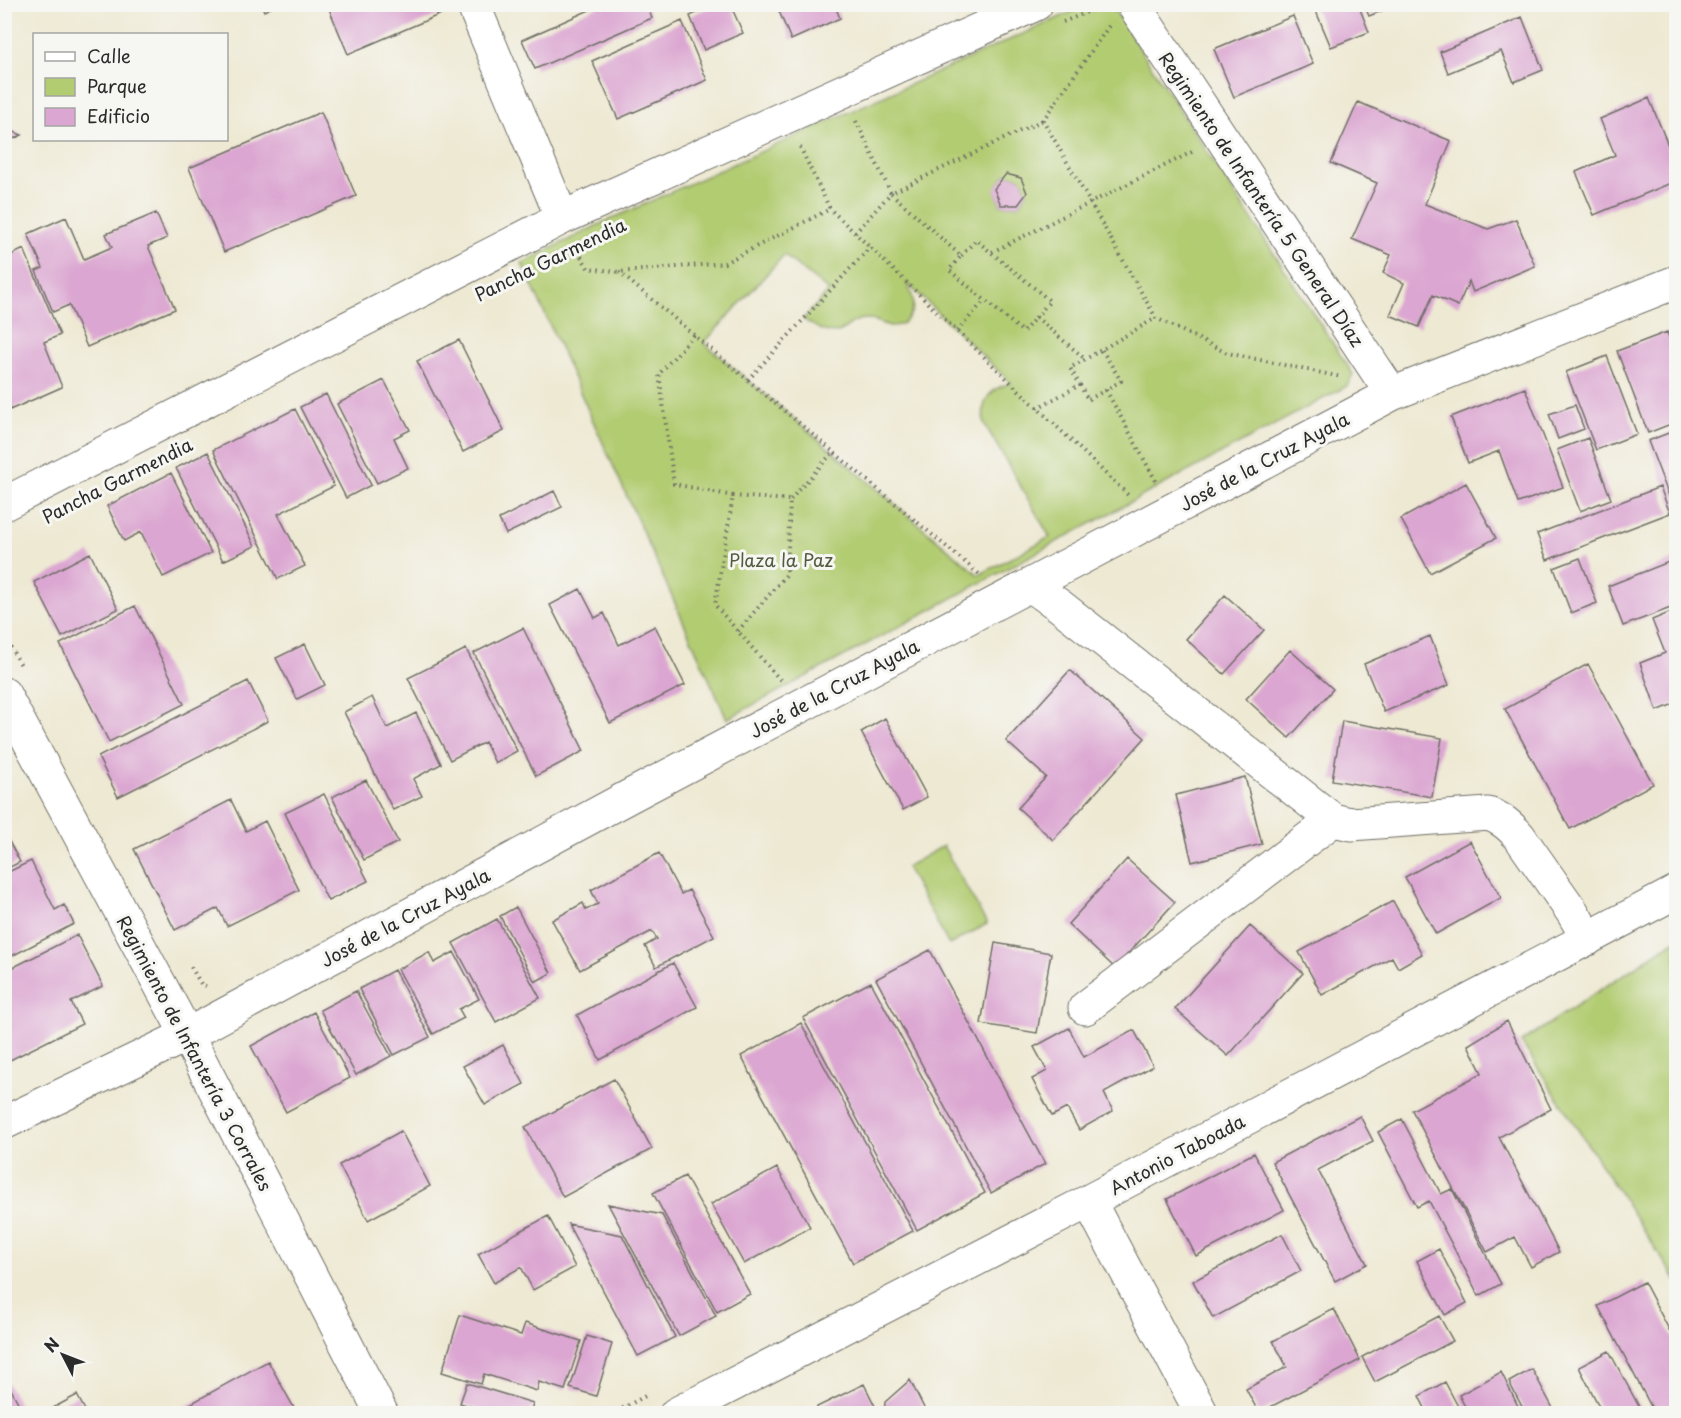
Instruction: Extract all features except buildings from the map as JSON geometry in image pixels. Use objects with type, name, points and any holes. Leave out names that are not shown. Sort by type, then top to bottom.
[{"type":"street","points":[[473,4],[568,231]]},
{"type":"street","name":"Regimiento de Infantería 5 General Díaz","points":[[1118,11],[1392,394]]},
{"type":"street","name":"Pancha Garmendia","points":[[4,504],[568,231],[1047,15]]},
{"type":"street","name":"José de la Cruz Ayala","points":[[4,1123],[187,1035],[628,797],[1392,394],[1677,282]]},
{"type":"street","points":[[1030,585],[1068,612],[1334,820],[1351,824],[1488,813],[1498,817],[1519,836],[1574,913],[1588,939]]},
{"type":"street","name":"Regimiento de Infantería 3 Corrales","points":[[4,694],[187,1035],[382,1413]]},
{"type":"street","points":[[1085,1008],[1334,820]]},
{"type":"street","name":"Antonio Taboada","points":[[676,1413],[1089,1201],[1677,892]]},
{"type":"street","points":[[1089,1201],[1202,1413]]},
{"type":"path","points":[[855,233],[891,193],[1043,120],[1118,11],[1099,6],[1047,15]]},
{"type":"path","points":[[846,122],[855,118],[891,193],[961,256]]},
{"type":"path","points":[[1043,120],[1156,318],[1227,353],[1342,377]]},
{"type":"path","points":[[798,144],[830,209],[1128,495]]},
{"type":"path","points":[[992,252],[1198,149]]},
{"type":"path","points":[[568,231],[588,268],[619,272],[724,263],[830,209]]},
{"type":"path","name":"Pancha Garmendia","points":[[565,250],[568,231],[585,240]]},
{"type":"path","points":[[976,240],[992,252],[1050,301],[1023,332],[949,270],[976,240]]},
{"type":"path","points":[[748,380],[870,247]]},
{"type":"path","points":[[619,272],[980,575]]},
{"type":"path","points":[[957,331],[985,300]]},
{"type":"path","points":[[1036,317],[1085,359]]},
{"type":"path","points":[[1102,350],[1121,381],[1088,400],[1070,368],[1156,318]]},
{"type":"path","points":[[694,335],[659,374],[674,484],[733,496],[790,500]]},
{"type":"path","points":[[1037,408],[1080,384]]},
{"type":"path","points":[[1106,390],[1156,481]]},
{"type":"path","points":[[738,631],[787,574],[790,500],[833,452]]},
{"type":"path","points":[[733,496],[715,605],[781,681]]},
{"type":"green space","name":"Plaza la Paz","points":[[1087,5],[1111,5],[1353,374],[1347,386],[727,719],[522,263],[602,223]],"holes":[[[1006,174],[1021,178],[1027,193],[1018,205],[1001,205],[995,189]],[[784,255],[829,291],[803,319],[818,328],[836,333],[860,320],[870,319],[889,326],[902,323],[909,316],[913,306],[907,283],[1011,383],[1003,385],[988,397],[984,408],[984,423],[1050,537],[979,575],[704,343]]]},
{"type":"green space","points":[[943,846],[987,924],[949,945],[906,867]]},
{"type":"green space","points":[[1676,940],[1676,1280],[1521,1042]]}]
